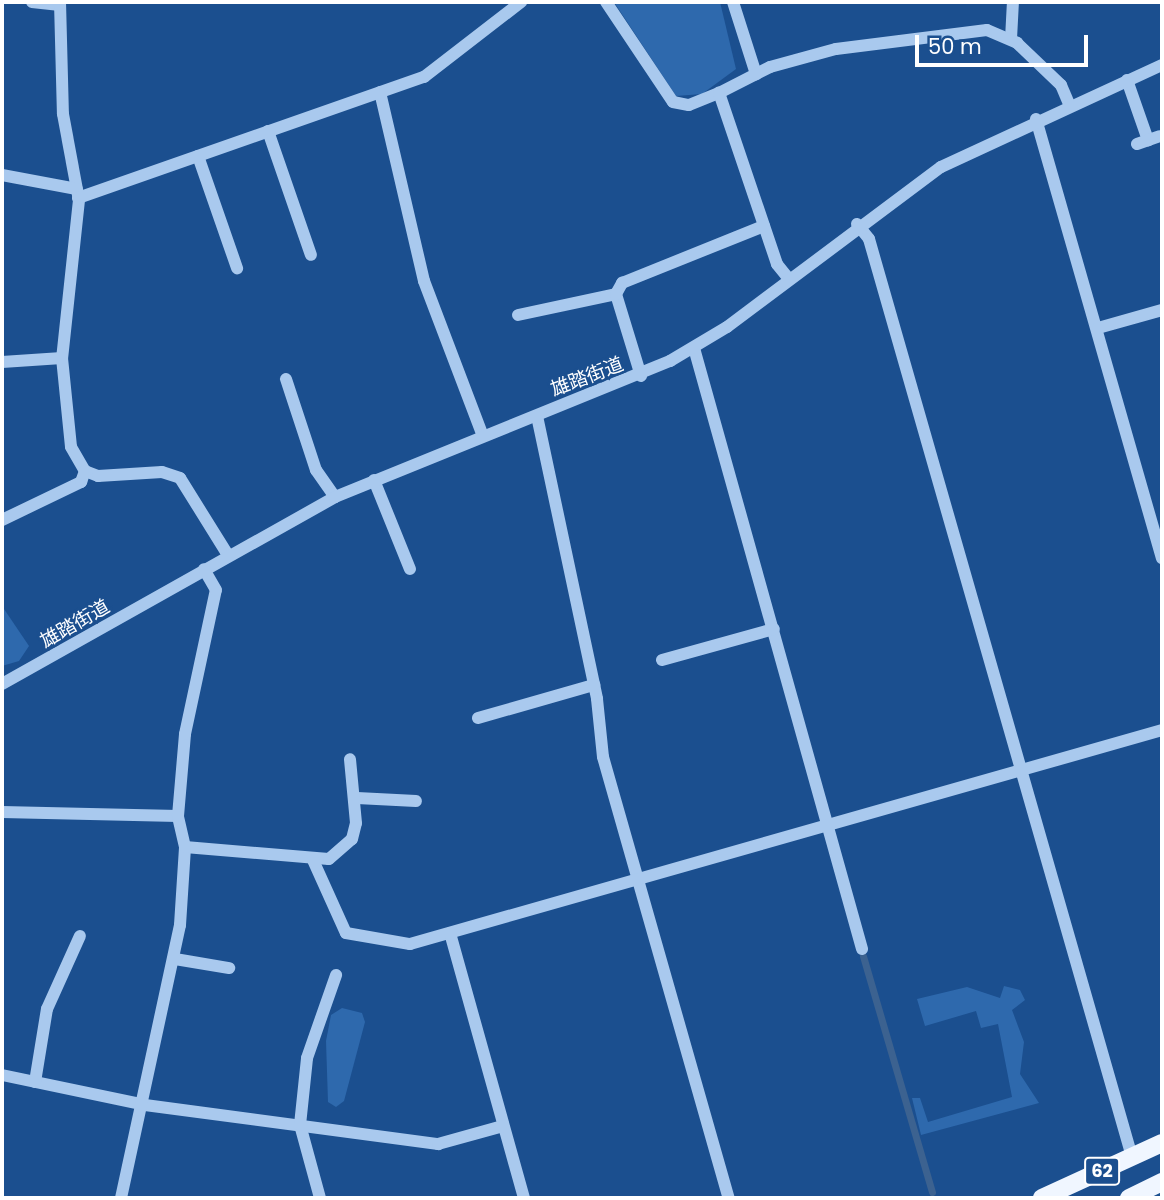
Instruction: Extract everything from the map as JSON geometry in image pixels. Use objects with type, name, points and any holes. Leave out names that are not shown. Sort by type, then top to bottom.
[{"type":"main road","name":"62","points":[[1042,1198],[1162,1143]]},
{"type":"main road","name":"62","points":[[1132,1198],[1162,1182]]},
{"type":"street","points":[[32,2],[60,4],[61,101],[78,194],[62,358],[65,421],[76,460],[85,471],[180,478],[228,555]]},
{"type":"street","points":[[2,175],[78,194],[198,156],[424,77],[521,2]]},
{"type":"street","points":[[606,2],[667,97],[689,105],[756,75],[902,36],[987,30],[1011,39],[1061,85],[1069,104]]},
{"type":"street","points":[[733,2],[756,75]]},
{"type":"street","points":[[1011,39],[1013,2]]},
{"type":"street","name":"雄踏街道","points":[[2,684],[81,645],[228,555],[335,497],[483,436],[641,376],[694,348],[789,279],[857,224],[941,167],[1036,119],[1162,65]]},
{"type":"street","points":[[1126,80],[1148,140]]},
{"type":"street","points":[[380,92],[424,281],[483,436]]},
{"type":"street","points":[[719,93],[764,226],[789,279]]},
{"type":"street","points":[[1036,119],[1162,558]]},
{"type":"street","points":[[268,131],[311,255]]},
{"type":"street","points":[[198,156],[237,268]]},
{"type":"street","points":[[857,224],[869,239],[1019,771],[1132,1157]]},
{"type":"street","points":[[641,376],[616,294],[622,283],[764,226]]},
{"type":"street","points":[[518,315],[616,294]]},
{"type":"street","points":[[1098,328],[1162,310]]},
{"type":"street","points":[[694,348],[862,948]]},
{"type":"street","points":[[2,362],[62,358]]},
{"type":"street","points":[[286,379],[316,470],[335,497]]},
{"type":"street","points":[[537,416],[594,685],[603,757],[729,1198]]},
{"type":"street","points":[[2,520],[80,482],[85,471]]},
{"type":"street","points":[[374,480],[410,569]]},
{"type":"street","points":[[121,1198],[145,1105],[174,959],[185,847],[178,816],[185,734],[216,590],[204,569]]},
{"type":"street","points":[[662,660],[774,629]]},
{"type":"street","points":[[478,718],[594,685]]},
{"type":"street","points":[[313,860],[346,933],[410,944],[1162,730]]},
{"type":"street","points":[[185,847],[313,860],[342,852],[352,839],[356,798],[351,759]]},
{"type":"street","points":[[356,798],[416,801]]},
{"type":"street","points":[[2,812],[178,816]]},
{"type":"street","points":[[450,933],[524,1198]]},
{"type":"street","points":[[36,1082],[47,1009],[80,936]]},
{"type":"street","points":[[174,959],[229,968]]},
{"type":"street","points":[[320,1198],[300,1125],[307,1058],[336,975]]},
{"type":"street","points":[[2,1075],[145,1105],[438,1144],[503,1126]]},
{"type":"shaded area","points":[[614,2],[720,2],[736,69],[702,94],[676,96]]},
{"type":"shaded area","points":[[2,606],[29,646],[19,661],[2,666]]},
{"type":"shaded area","points":[[1004,986],[1020,990],[1025,1000],[1012,1010],[1024,1042],[1020,1074],[1039,1103],[921,1135],[912,1098],[920,1098],[928,1122],[1012,1097],[998,1024],[981,1028],[976,1011],[925,1026],[917,999],[967,987],[1000,998]]},
{"type":"shaded area","points":[[342,1008],[362,1013],[365,1022],[344,1101],[336,1107],[328,1102],[326,1041],[331,1015]]},
{"type":"waterway","points":[[863,956],[932,1192]]}]
